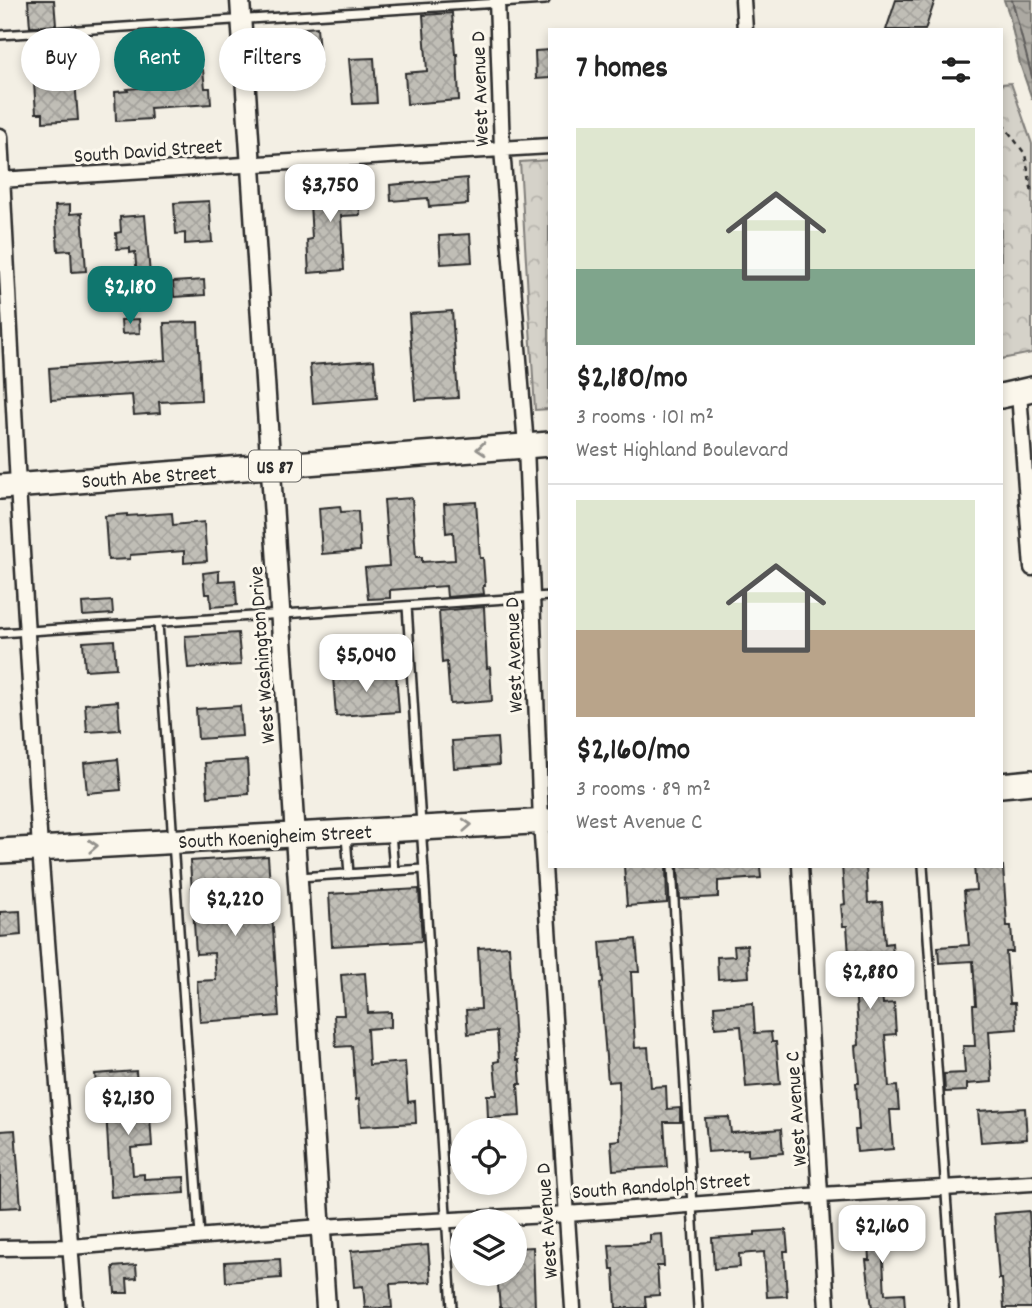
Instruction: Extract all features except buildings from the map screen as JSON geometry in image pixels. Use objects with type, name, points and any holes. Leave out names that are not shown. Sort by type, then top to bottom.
[{"type":"main road","name":"South Abe Street","points":[[9,487],[548,444]]},
{"type":"main road","points":[[1003,785],[1032,782]]},
{"type":"main road","name":"South Koenigheim Street","points":[[0,851],[545,821]]},
{"type":"street","name":"West Washington Drive","points":[[240,0],[327,1308]]},
{"type":"street","points":[[743,0],[745,28]]},
{"type":"street","name":"West Avenue D","points":[[497,2],[502,149],[526,446],[532,597],[573,1308]]},
{"type":"street","points":[[0,136],[9,487],[27,632],[40,849],[75,1308]]},
{"type":"street","name":"South David Street","points":[[1,180],[548,146]]},
{"type":"street","points":[[1017,392],[1032,568]]},
{"type":"street","name":"West Avenue C","points":[[800,868],[827,1308]]},
{"type":"street","name":"South Randolph Street","points":[[0,1248],[70,1247],[321,1227],[1032,1183]]},
{"type":"lane","points":[[0,35],[545,0]]},
{"type":"lane","points":[[0,634],[548,596]]},
{"type":"lane","points":[[407,606],[452,1308]]},
{"type":"lane","points":[[158,623],[200,1236]]},
{"type":"lane","points":[[391,829],[394,871]]},
{"type":"lane","points":[[346,832],[349,874]]},
{"type":"lane","points":[[672,868],[698,1308]]},
{"type":"lane","points":[[923,868],[954,1308]]},
{"type":"lane","points":[[298,877],[424,869]]},
{"type":"path","points":[[1003,128],[1006,127],[1025,154],[1032,193]]},
{"type":"green space","points":[[1011,83],[1032,144],[1032,353],[1003,359],[1003,84]]},
{"type":"green space","points":[[548,160],[548,409],[535,410],[520,162]]},
{"type":"water","points":[[1004,0],[1032,0],[1032,99],[1020,64]]}]
